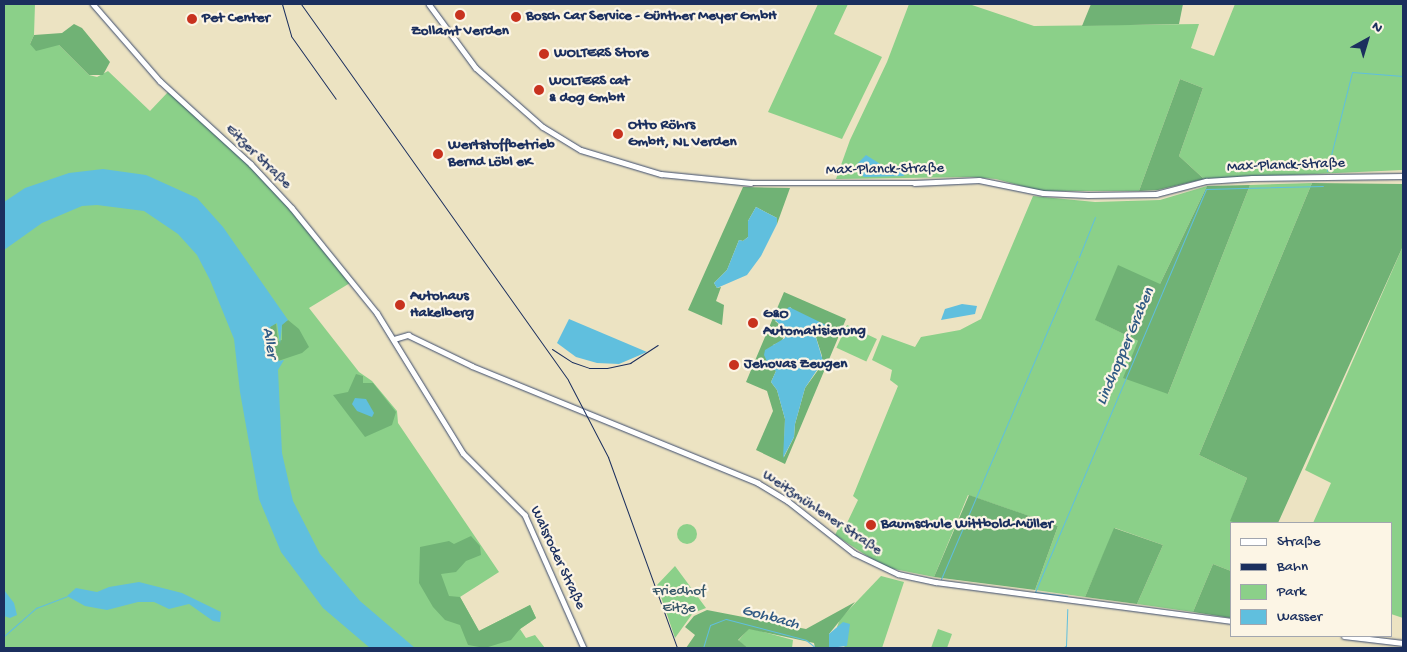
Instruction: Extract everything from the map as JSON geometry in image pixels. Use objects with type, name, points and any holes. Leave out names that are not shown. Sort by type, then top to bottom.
[{"type":"street","name":"Eitzer Straße","points":[[93,4],[110,27],[170,92],[251,164],[292,208],[394,339]]},
{"type":"street","name":"Max-Planck-Straße","points":[[429,4],[476,68],[511,102],[543,127],[581,150],[661,174],[751,183],[882,184],[979,180],[1043,193],[1088,195],[1156,194],[1206,181],[1252,178],[1403,176]]},
{"type":"street","name":"Weitzmühlener Straße","points":[[394,339],[408,335],[472,366],[752,480],[788,501],[854,552],[898,574],[936,582],[1230,621]]},
{"type":"street","name":"Walsroder Straße","points":[[394,339],[462,453],[525,515],[584,648]]},
{"type":"street","points":[[1352,637],[1403,643]]},
{"type":"green space","points":[[4,4],[35,4],[34,35],[30,44],[59,45],[89,75],[97,77],[108,71],[150,111],[168,92],[250,165],[291,210],[350,283],[309,308],[359,372],[372,381],[397,411],[398,423],[499,572],[460,597],[479,631],[530,605],[536,618],[520,629],[526,638],[535,635],[545,648],[4,648]]},
{"type":"green space","points":[[818,4],[848,4],[834,34],[882,57],[842,139],[768,112]]},
{"type":"green space","points":[[909,4],[969,4],[1034,26],[1199,24],[1191,48],[1214,56],[1235,4],[1403,4],[1403,170],[1204,179],[1179,156],[1203,88],[1180,79],[1139,191],[1040,191],[996,179],[971,177],[836,179],[850,140],[887,62]]},
{"type":"green space","points":[[1091,4],[1183,4],[1179,24],[1082,26]]},
{"type":"green space","points":[[74,24],[82,28],[110,62],[103,75],[89,75],[59,45],[36,51],[30,44],[34,35],[62,33]]},
{"type":"green space","points":[[1180,79],[1203,88],[1179,156],[1204,179],[1158,190],[1139,191]]},
{"type":"green space","points":[[1312,183],[1199,455],[1247,478],[1231,520],[1234,522],[1230,522],[1230,571],[1213,564],[1193,612],[1137,604],[1163,545],[1115,528],[1085,597],[1035,590],[1058,526],[968,495],[934,577],[884,567],[835,535],[842,521],[847,523],[858,500],[853,496],[898,386],[890,380],[892,370],[872,360],[882,335],[915,347],[921,337],[960,330],[981,319],[1033,196],[1095,202],[1160,200],[1207,186],[1160,284],[1096,320],[1138,341],[1168,394],[1250,185]]},
{"type":"green space","points":[[1312,183],[1403,184],[1403,246],[1278,522],[1230,521],[1247,478],[1199,455]]},
{"type":"green space","points":[[1250,185],[1168,394],[1123,378],[1138,341],[1095,320],[1118,265],[1160,284],[1207,186]]},
{"type":"green space","points":[[743,187],[790,188],[777,224],[777,218],[756,207],[748,221],[748,237],[743,241],[739,240],[727,270],[714,283],[717,288],[721,287],[716,301],[724,305],[722,325],[688,310]]},
{"type":"green space","points":[[1403,246],[1403,618],[1392,614],[1392,522],[1313,522],[1331,483],[1305,470]]},
{"type":"green space","points":[[784,292],[846,319],[785,464],[756,450],[773,411],[767,391],[746,382]],"holes":[[[790,307],[814,331],[822,356],[821,366],[805,388],[795,424],[794,437],[784,457],[785,419],[777,390],[771,382],[776,371],[773,345],[782,341],[786,330],[775,321]]]},
{"type":"green space","points":[[288,320],[299,329],[309,347],[302,353],[278,361],[270,327],[276,323],[278,341],[282,340],[282,324]]},
{"type":"green space","points":[[847,325],[877,339],[866,362],[836,348]]},
{"type":"green space","points":[[356,374],[363,376],[363,383],[373,383],[396,412],[392,425],[365,437],[333,395],[348,392]]},
{"type":"green space","points":[[969,495],[1058,526],[1035,590],[934,577]]},
{"type":"green space","points":[[687,524],[694,527],[697,534],[694,541],[687,544],[680,541],[677,534],[680,527]]},
{"type":"green space","points":[[1114,528],[1163,545],[1137,604],[1085,597]]},
{"type":"green space","points":[[471,536],[480,546],[481,555],[466,561],[456,572],[441,574],[449,596],[460,597],[479,631],[530,605],[536,618],[520,629],[511,640],[485,648],[468,645],[460,625],[445,620],[433,607],[419,583],[420,547],[449,541],[454,544]]},
{"type":"green space","points":[[1213,564],[1230,571],[1230,618],[1193,612]]},
{"type":"green space","name":"Friedhof Eitze","points":[[675,566],[706,608],[693,613],[675,638],[657,585]]},
{"type":"green space","points":[[881,576],[904,582],[882,648],[845,648],[837,627],[840,619]]},
{"type":"green space","points":[[855,602],[829,634],[829,648],[815,648],[814,643],[749,629],[738,640],[748,648],[686,648],[695,635],[685,627],[694,616],[707,610],[806,629]]},
{"type":"green space","points":[[749,628],[793,640],[792,648],[748,648],[738,641]]},
{"type":"green space","points":[[938,629],[952,634],[947,648],[931,648]]},
{"type":"water","points":[[866,155],[885,167],[903,171],[904,176],[864,177],[858,171],[857,164]]},
{"type":"water","name":"Aller","points":[[103,169],[146,175],[197,198],[223,227],[288,320],[282,325],[280,344],[277,323],[270,327],[276,356],[279,361],[284,360],[278,370],[282,453],[293,501],[320,554],[360,601],[415,648],[370,648],[323,608],[281,552],[259,499],[240,392],[234,339],[210,280],[197,255],[178,234],[144,211],[97,205],[82,206],[42,223],[4,250],[4,202],[25,188],[69,173]]},
{"type":"water","points":[[756,207],[777,218],[777,224],[761,256],[747,275],[717,288],[714,283],[727,270],[739,240],[743,241],[748,237],[748,221]]},
{"type":"water","points":[[962,304],[977,306],[975,314],[941,320],[945,309]]},
{"type":"water","points":[[789,307],[826,325],[826,329],[822,333],[814,331],[823,361],[805,388],[795,424],[794,437],[783,458],[785,419],[777,390],[771,382],[776,371],[769,366],[764,355],[765,350],[785,338],[786,330],[775,320]]},
{"type":"water","points":[[569,319],[647,352],[619,364],[597,363],[576,357],[557,343]]},
{"type":"water","points":[[355,398],[366,399],[374,413],[372,417],[357,411],[352,404]]},
{"type":"water","points":[[139,582],[182,593],[221,612],[220,622],[213,621],[189,604],[169,609],[154,602],[138,602],[107,610],[85,606],[67,596],[76,588],[97,592],[109,587]]},
{"type":"water","points":[[4,590],[14,603],[17,615],[10,618],[4,616]]},
{"type":"water","points":[[843,622],[850,624],[847,646],[829,648],[829,634]]},
{"type":"waterway","name":"Lindhopper Graben","points":[[1327,171],[1352,72],[1403,76]]},
{"type":"waterway","name":"Lindhopper Graben","points":[[1067,596],[1035,592],[1206,189],[1323,186]]},
{"type":"waterway","points":[[1079,257],[1095,217]]},
{"type":"waterway","points":[[941,579],[1077,261]]},
{"type":"waterway","points":[[4,636],[36,608],[67,596]]},
{"type":"waterway","name":"Lindhopper Graben","points":[[1062,648],[1066,646],[1067,609]]},
{"type":"waterway","name":"Gohbach","points":[[703,648],[710,625],[726,619],[806,640],[816,648]]},
{"type":"railway","points":[[282,4],[291,36],[336,99]]},
{"type":"railway","points":[[301,4],[568,380],[608,457],[677,648]]},
{"type":"railway","points":[[552,349],[572,362],[589,368],[607,368],[630,363],[658,345]]},
{"type":"place","name":"Zollamt Verden","points":[[460,15]]},
{"type":"place","name":"Bosch Car Service - Günther Meyer GmbH","points":[[516,17]]},
{"type":"place","name":"Pet Center","points":[[192,19]]},
{"type":"place","name":"WOLTERS Store","points":[[544,54]]},
{"type":"place","name":"WOLTERS cat & dog GmbH","points":[[539,90]]},
{"type":"place","name":"Otto Röhrs GmbH, NL Verden","points":[[618,134]]},
{"type":"place","name":"Wertstoffbetrieb Bernd Löbl eK","points":[[438,154]]},
{"type":"place","name":"Autohaus Hakelberg","points":[[400,305]]},
{"type":"place","name":"G&O Automatisierung","points":[[753,323]]},
{"type":"place","name":"Jehovas Zeugen","points":[[734,365]]},
{"type":"place","name":"Baumschule Wittbold-Müller","points":[[871,525]]}]
